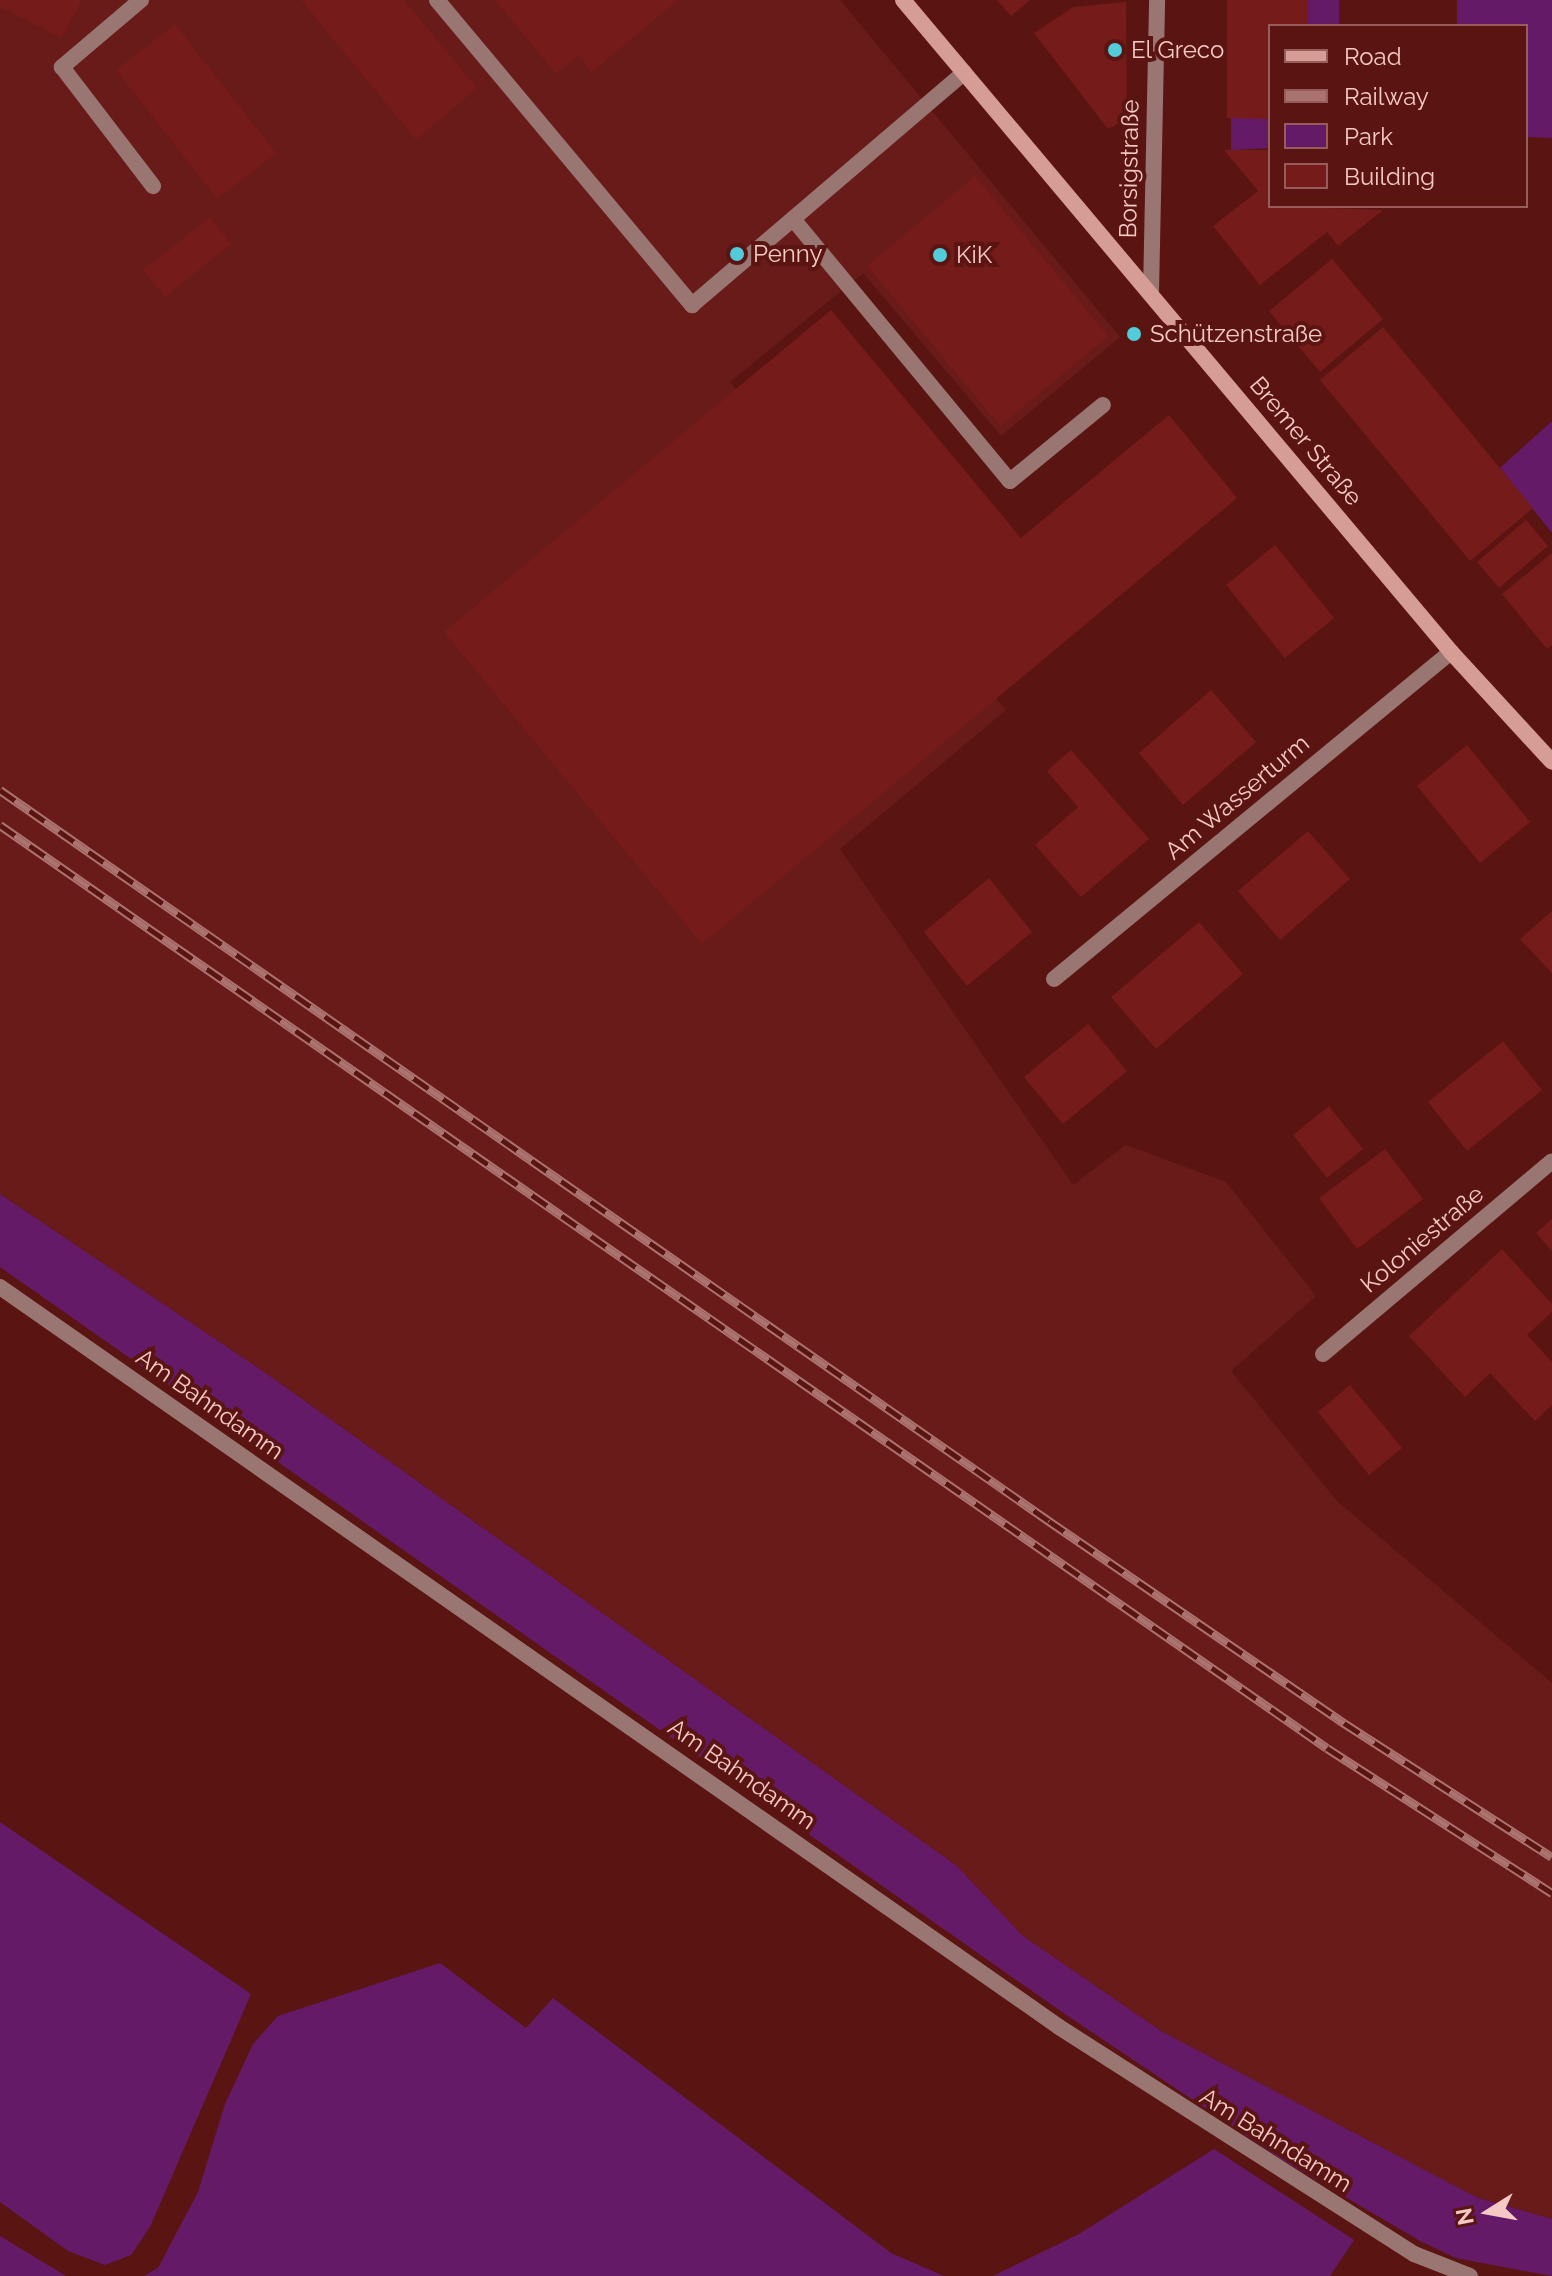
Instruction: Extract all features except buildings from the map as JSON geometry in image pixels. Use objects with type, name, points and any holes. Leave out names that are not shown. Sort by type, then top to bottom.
[{"type":"main road","name":"Bremer Straße","points":[[903,0],[1451,652],[1552,762]]},
{"type":"street","points":[[141,0],[62,67],[153,186]]},
{"type":"street","points":[[437,0],[692,305],[964,73]]},
{"type":"street","name":"Borsigstraße","points":[[1151,292],[1157,0]]},
{"type":"street","points":[[793,219],[1010,481],[1103,405]]},
{"type":"street","name":"Am Wasserturm","points":[[1054,979],[1451,652]]},
{"type":"street","name":"Koloniestraße","points":[[1323,1354],[1552,1161]]},
{"type":"street","name":"Am Bahndamm","points":[[0,1287],[1059,2027],[1414,2254],[1470,2276]]},
{"type":"shaded area","points":[[0,0],[840,0],[1120,337],[1001,436],[863,273],[730,382],[1006,710],[840,849],[1073,1185],[1126,1145],[1226,1182],[1316,1296],[1231,1371],[1337,1501],[1552,1683],[1552,2219],[1478,2198],[1161,2031],[1023,1936],[957,1866],[267,1374],[0,1194]]},
{"type":"green space","points":[[1308,0],[1339,0],[1339,24],[1308,24]]},
{"type":"green space","points":[[1457,0],[1552,0],[1552,138],[1528,137],[1528,24],[1457,24]]},
{"type":"green space","points":[[1268,117],[1268,148],[1231,150],[1231,118]]},
{"type":"green space","points":[[1552,421],[1552,533],[1500,468]]},
{"type":"green space","points":[[0,1194],[267,1374],[957,1866],[1023,1936],[1161,2031],[1478,2198],[1552,2219],[1552,2276],[1456,2258],[1420,2241],[1281,2159],[1062,2012],[0,1267]]},
{"type":"green space","points":[[0,1822],[251,1994],[150,2227],[131,2255],[105,2265],[68,2251],[0,2202]]},
{"type":"green space","points":[[440,1963],[526,2028],[553,1998],[891,2253],[944,2276],[144,2276],[158,2268],[198,2192],[225,2104],[253,2044],[278,2016]]},
{"type":"green space","points":[[1214,2149],[1354,2240],[1330,2276],[993,2276],[1079,2234]]},
{"type":"green space","points":[[0,2236],[66,2276],[0,2276]]},
{"type":"railway","points":[[0,790],[1049,1521],[1344,1723],[1552,1857]]},
{"type":"railway","points":[[0,825],[1327,1748],[1552,1893]]},
{"type":"place","name":"El Greco","points":[[1115,50]]},
{"type":"place","name":"Penny","points":[[737,254]]},
{"type":"place","name":"KiK","points":[[940,255]]},
{"type":"place","name":"Schützenstraße","points":[[1134,334]]}]
